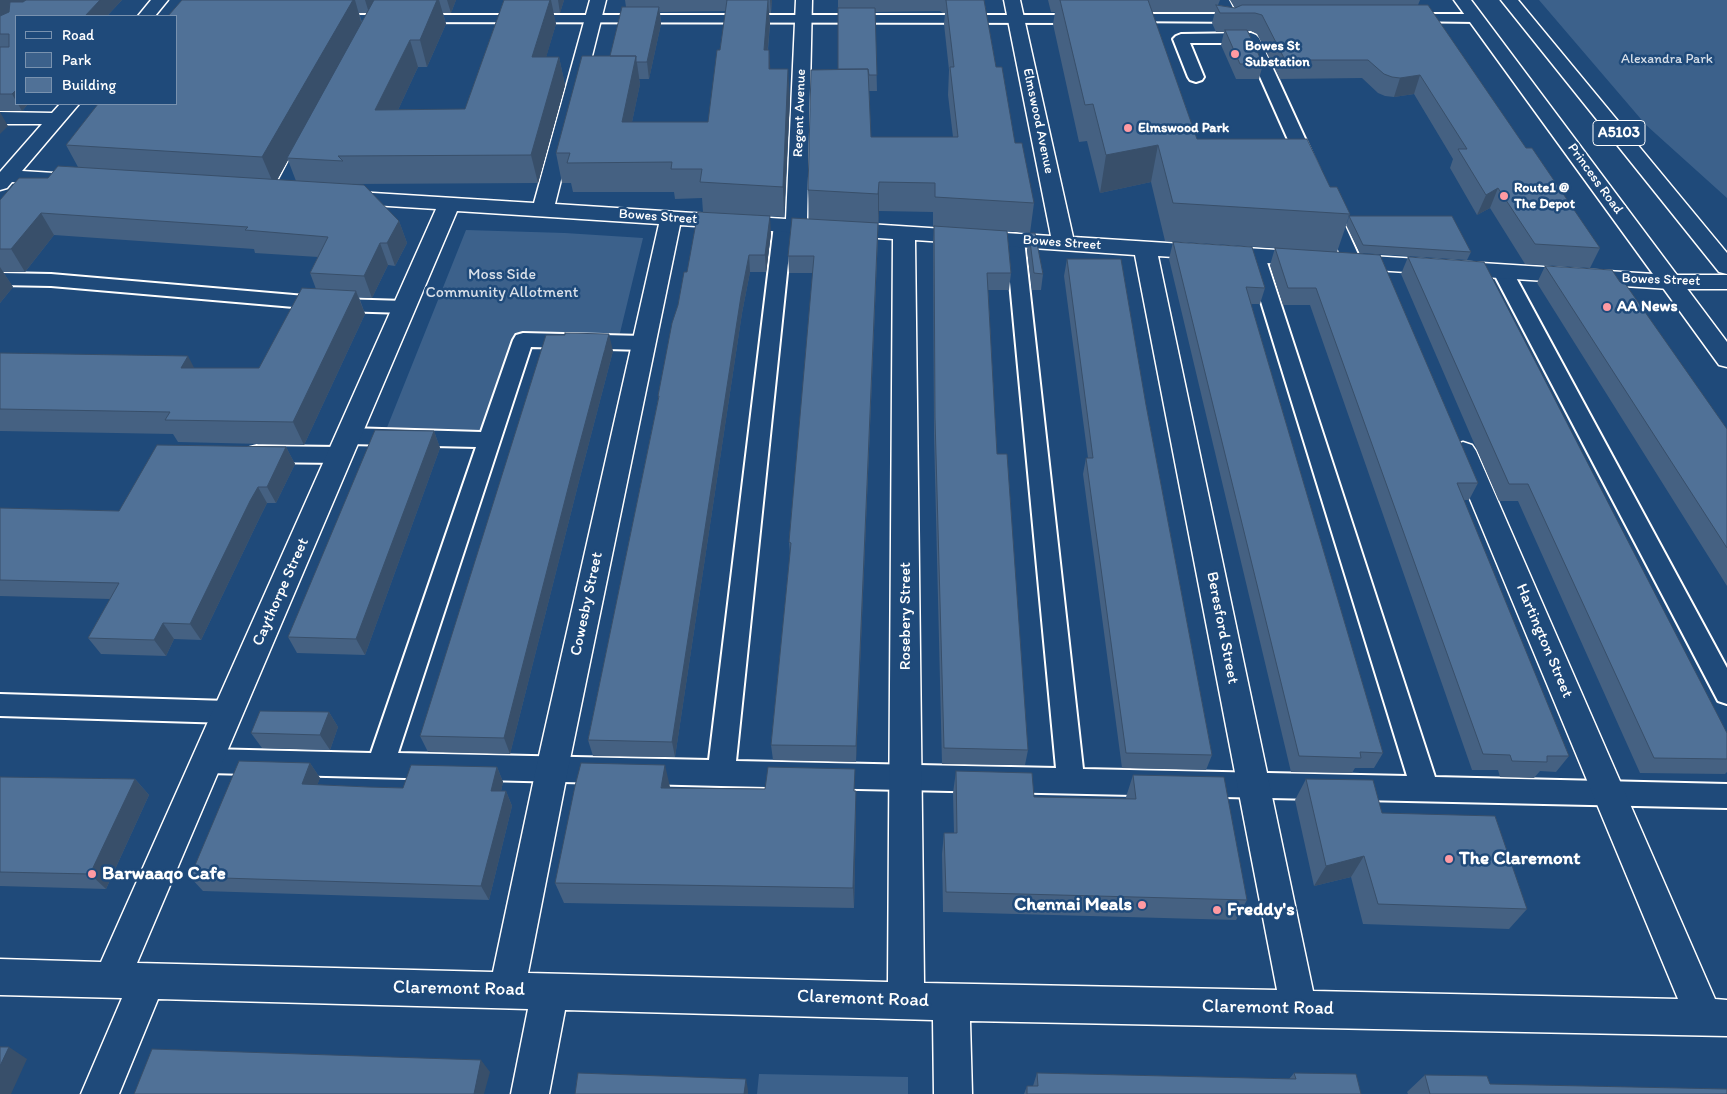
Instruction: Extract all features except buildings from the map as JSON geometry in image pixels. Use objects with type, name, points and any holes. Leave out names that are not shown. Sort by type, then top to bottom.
[{"type":"main road","points":[[147,15],[160,0]]},
{"type":"main road","points":[[366,37],[386,0]]},
{"type":"main road","points":[[543,210],[598,0]]},
{"type":"main road","points":[[1221,0],[1230,18]]},
{"type":"main road","name":"Princess Road","points":[[1462,0],[1727,359]]},
{"type":"main road","name":"A5103","points":[[1509,0],[1727,267]]},
{"type":"main road","name":"Regent Avenue","points":[[790,226],[804,9]]},
{"type":"main road","name":"Elmswood Avenue","points":[[1014,9],[1063,243]]},
{"type":"main road","points":[[4,180],[69,105]]},
{"type":"main road","points":[[0,118],[57,119]]},
{"type":"main road","name":"Bowes Street","points":[[320,123],[292,194],[1352,261],[1389,276],[1503,272],[1670,282],[1727,282]]},
{"type":"main road","points":[[4,180],[104,182]]},
{"type":"main road","name":"Caythorpe Street","points":[[100,1094],[130,980],[208,760],[450,204]]},
{"type":"main road","name":"Cowesby Street","points":[[507,990],[552,769],[671,218]]},
{"type":"main road","name":"Rosebery Street","points":[[904,233],[906,1000]]},
{"type":"main road","name":"Beresford Street","points":[[1145,248],[1299,1009]]},
{"type":"main road","name":"Hartington Street","points":[[1453,426],[1680,963],[1716,1018]]},
{"type":"main road","name":"Claremont Road","points":[[0,977],[952,1002],[1716,1018]]},
{"type":"main road","points":[[530,1094],[550,991]]},
{"type":"main road","points":[[952,1002],[952,1094]]},
{"type":"lane","points":[[698,19],[700,0]]},
{"type":"lane","points":[[909,0],[911,19]]},
{"type":"lane","points":[[1118,0],[1124,18]]},
{"type":"lane","points":[[311,19],[376,19],[487,13],[593,19],[698,19],[804,9],[911,19],[1014,9],[1124,18],[1258,18]]},
{"type":"lane","points":[[1392,18],[1476,18]]},
{"type":"lane","points":[[1196,77],[1181,39],[1251,38],[1352,261]]},
{"type":"lane","points":[[721,774],[790,226]]},
{"type":"lane","points":[[1016,240],[1071,782]]},
{"type":"lane","points":[[1256,256],[1424,790]]},
{"type":"lane","points":[[1503,272],[1727,693]]},
{"type":"lane","points":[[0,279],[51,280],[340,305],[405,307]]},
{"type":"lane","points":[[381,765],[523,340],[644,343]]},
{"type":"lane","points":[[239,454],[344,446],[490,440]]},
{"type":"lane","points":[[0,705],[228,712]]},
{"type":"lane","points":[[208,760],[721,774],[906,776],[1071,782],[1727,796]]},
{"type":"green space","name":"Alexandra Park","points":[[1539,0],[1727,0],[1727,198],[1646,125]]},
{"type":"green space","name":"Moss Side Community Allotment","points":[[466,230],[643,238],[619,337],[517,335],[483,434],[386,430]]},
{"type":"green space","points":[[759,1074],[908,1077],[908,1094],[757,1094]]},
{"type":"place","name":"Bowes St Substation","points":[[1235,54]]},
{"type":"place","name":"Elmswood Park","points":[[1128,128]]},
{"type":"place","name":"Route1 @ The Depot","points":[[1504,196]]},
{"type":"place","name":"AA News","points":[[1607,307]]},
{"type":"place","name":"The Claremont","points":[[1449,859]]},
{"type":"place","name":"Barwaaqo Cafe","points":[[92,874]]},
{"type":"place","name":"Chennai Meals","points":[[1142,905]]},
{"type":"place","name":"Freddy's","points":[[1217,910]]}]
